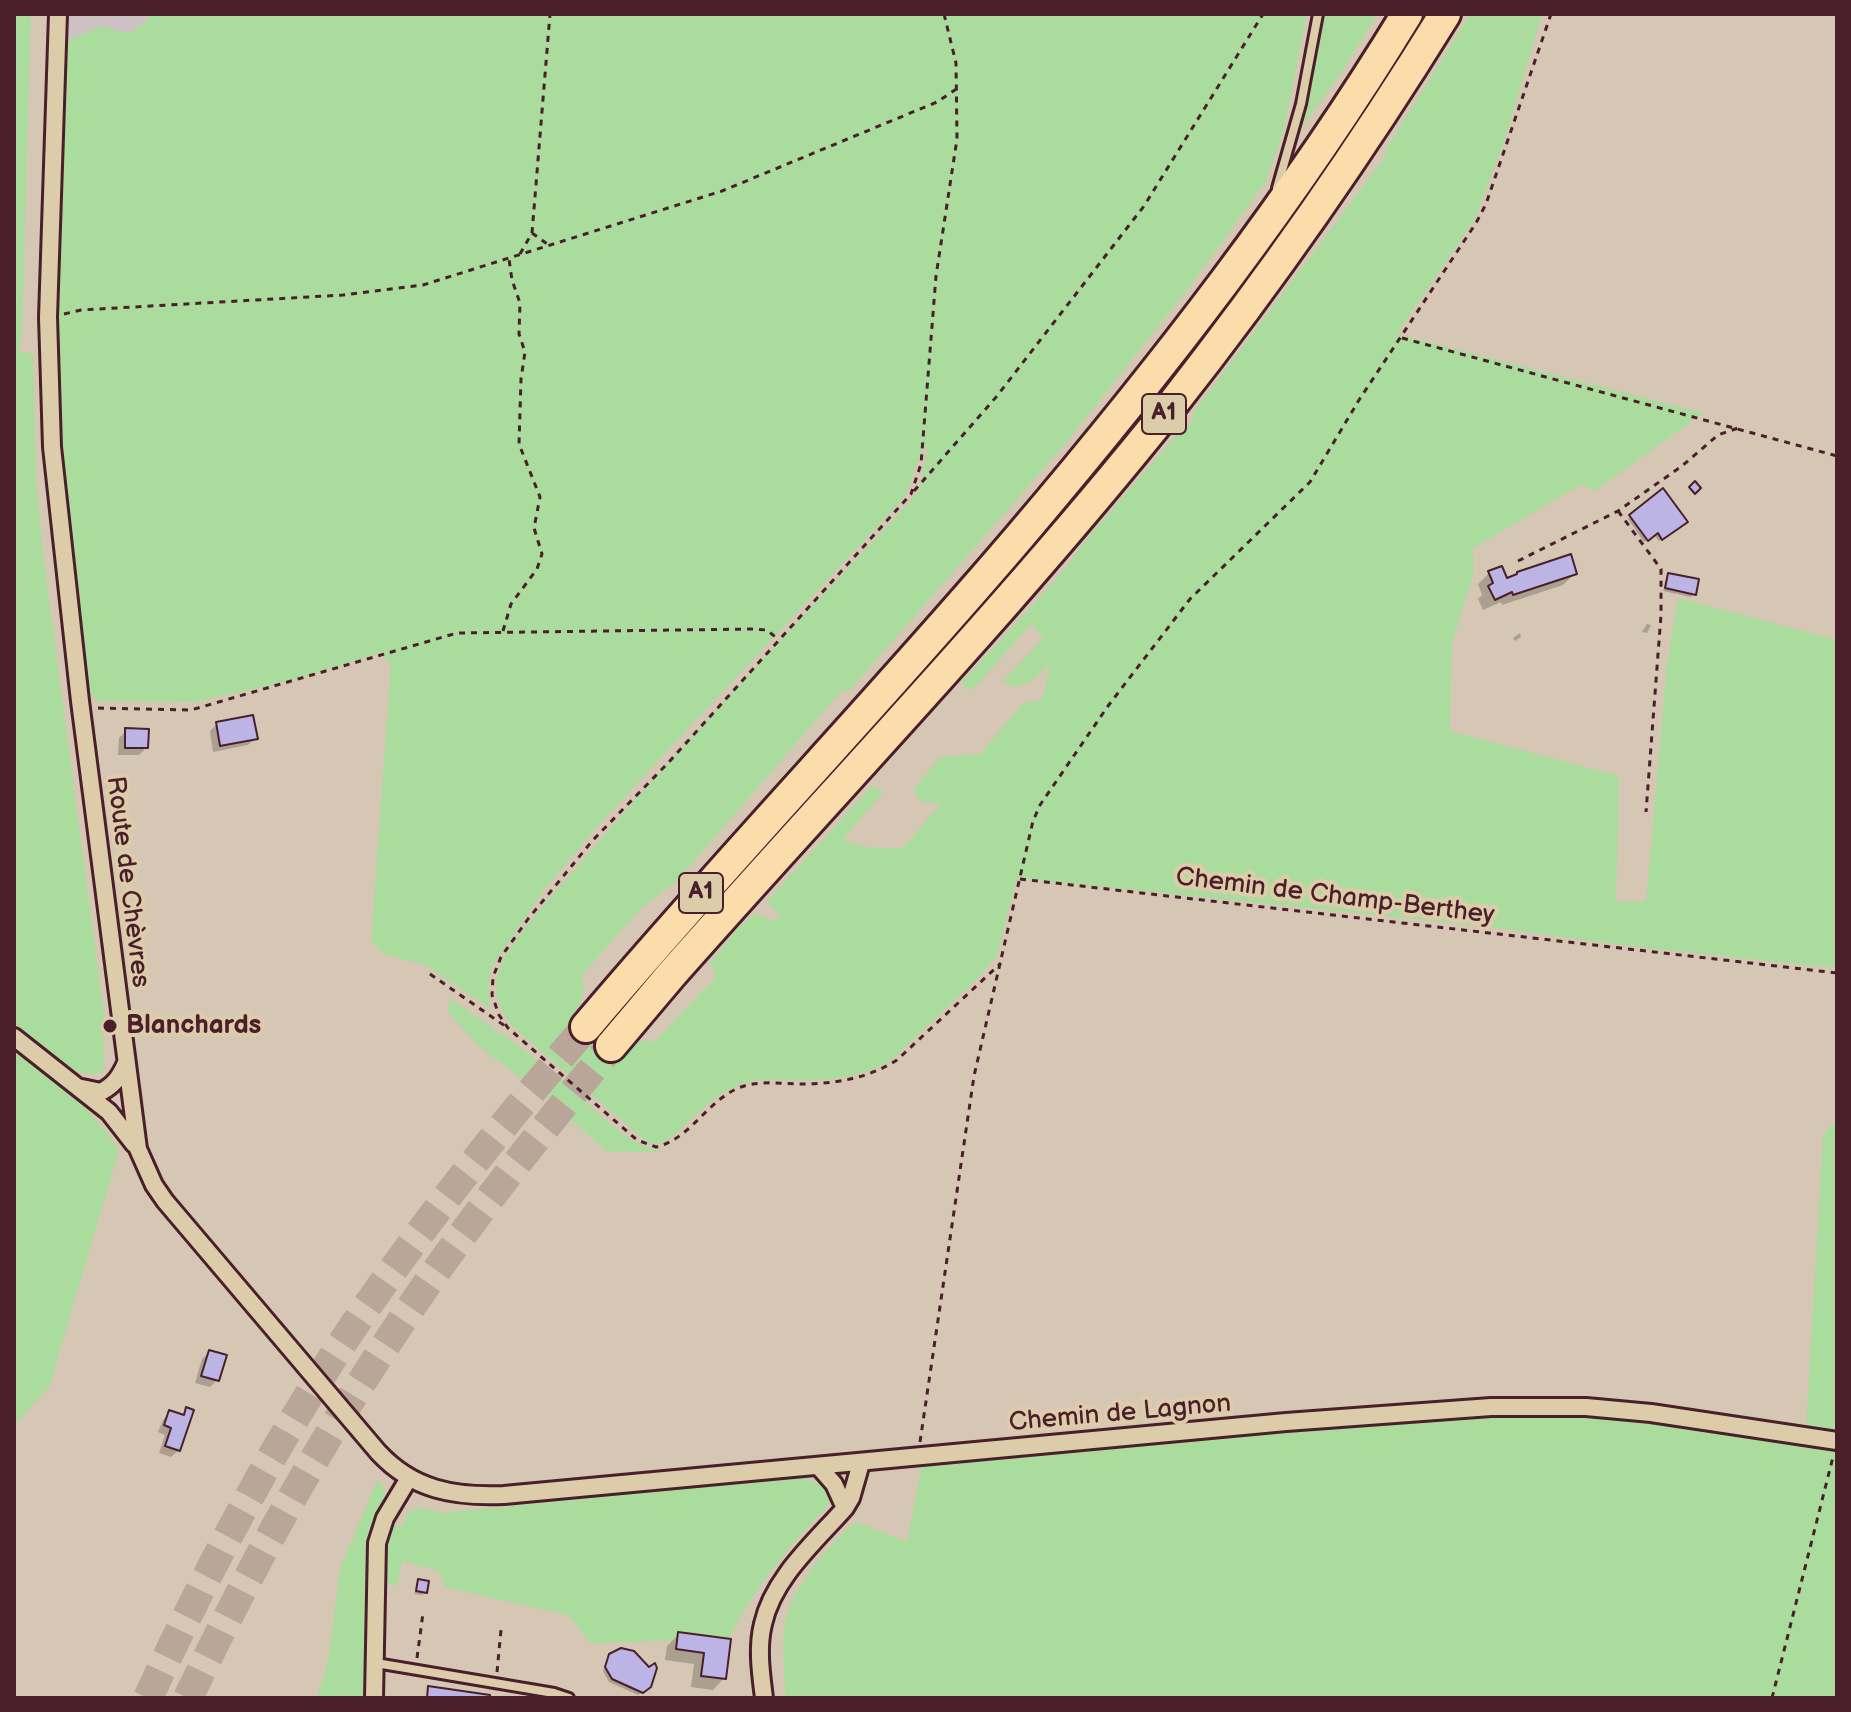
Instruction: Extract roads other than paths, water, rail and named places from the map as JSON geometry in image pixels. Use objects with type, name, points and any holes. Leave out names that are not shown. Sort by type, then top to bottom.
[{"type":"highway","name":"A1","points":[[586,1027],[660,939],[1019,538],[1141,390],[1264,231],[1407,14]]},
{"type":"highway","name":"A1","points":[[611,1046],[1026,577],[1169,408],[1301,234],[1445,14]]},
{"type":"street","name":"Route de Chèvres","points":[[58,14],[48,317],[52,447],[80,708],[138,1149],[149,1176],[165,1201],[378,1452],[409,1478]]},
{"type":"street","points":[[14,1037],[109,1112],[138,1149]]},
{"type":"street","points":[[77,1085],[101,1092],[117,1081],[126,1063]]},
{"type":"street","name":"Chemin de Lagnon","points":[[409,1478],[450,1494],[480,1496],[1286,1422],[1491,1407],[1586,1407],[1651,1413],[1837,1444]]},
{"type":"street","points":[[764,1698],[760,1640],[769,1604],[788,1574],[845,1508],[861,1463]]},
{"type":"street","points":[[819,1467],[834,1484],[845,1508]]},
{"type":"street","points":[[374,1698],[377,1543],[385,1518],[409,1478]]},
{"type":"lane","points":[[1264,231],[1301,104],[1318,14]]},
{"type":"lane","points":[[376,1663],[569,1698]]},
{"type":"tunnel","points":[[148,1698],[246,1504],[329,1363],[440,1206],[586,1027]]},
{"type":"tunnel","points":[[188,1698],[269,1539],[328,1436],[391,1336],[470,1225],[611,1046]]},
{"type":"place","name":"Blanchards","points":[[110,1026]]}]
